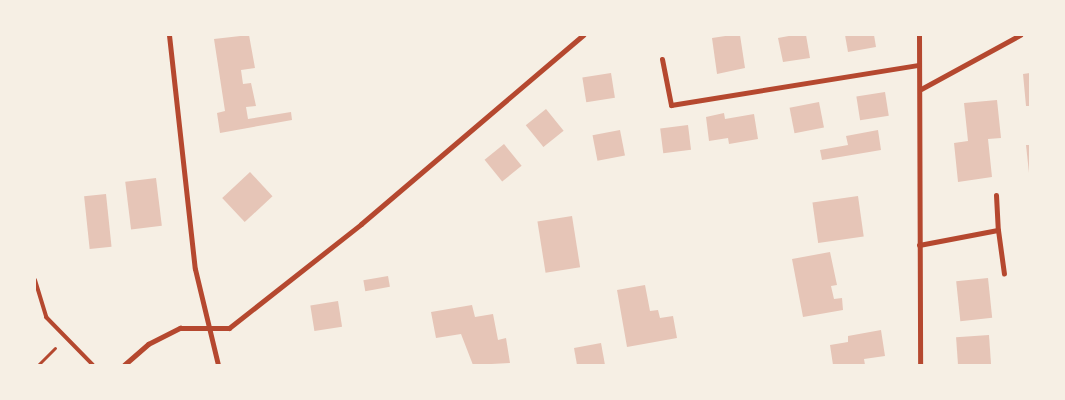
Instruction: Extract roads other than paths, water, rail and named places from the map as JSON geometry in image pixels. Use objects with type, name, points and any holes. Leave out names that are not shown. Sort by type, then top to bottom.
[{"type":"street","points":[[170,35],[195,269],[218,365]]},
{"type":"street","points":[[124,365],[148,344],[180,328],[209,330],[229,328],[346,236],[583,35]]},
{"type":"street","points":[[918,35],[921,89],[920,365]]},
{"type":"street","points":[[921,89],[1020,35]]},
{"type":"street","points":[[662,59],[671,106],[920,65]]},
{"type":"street","points":[[996,195],[998,230],[1004,274]]},
{"type":"street","points":[[920,245],[998,230]]},
{"type":"lane","points":[[35,280],[46,317],[93,365]]}]
